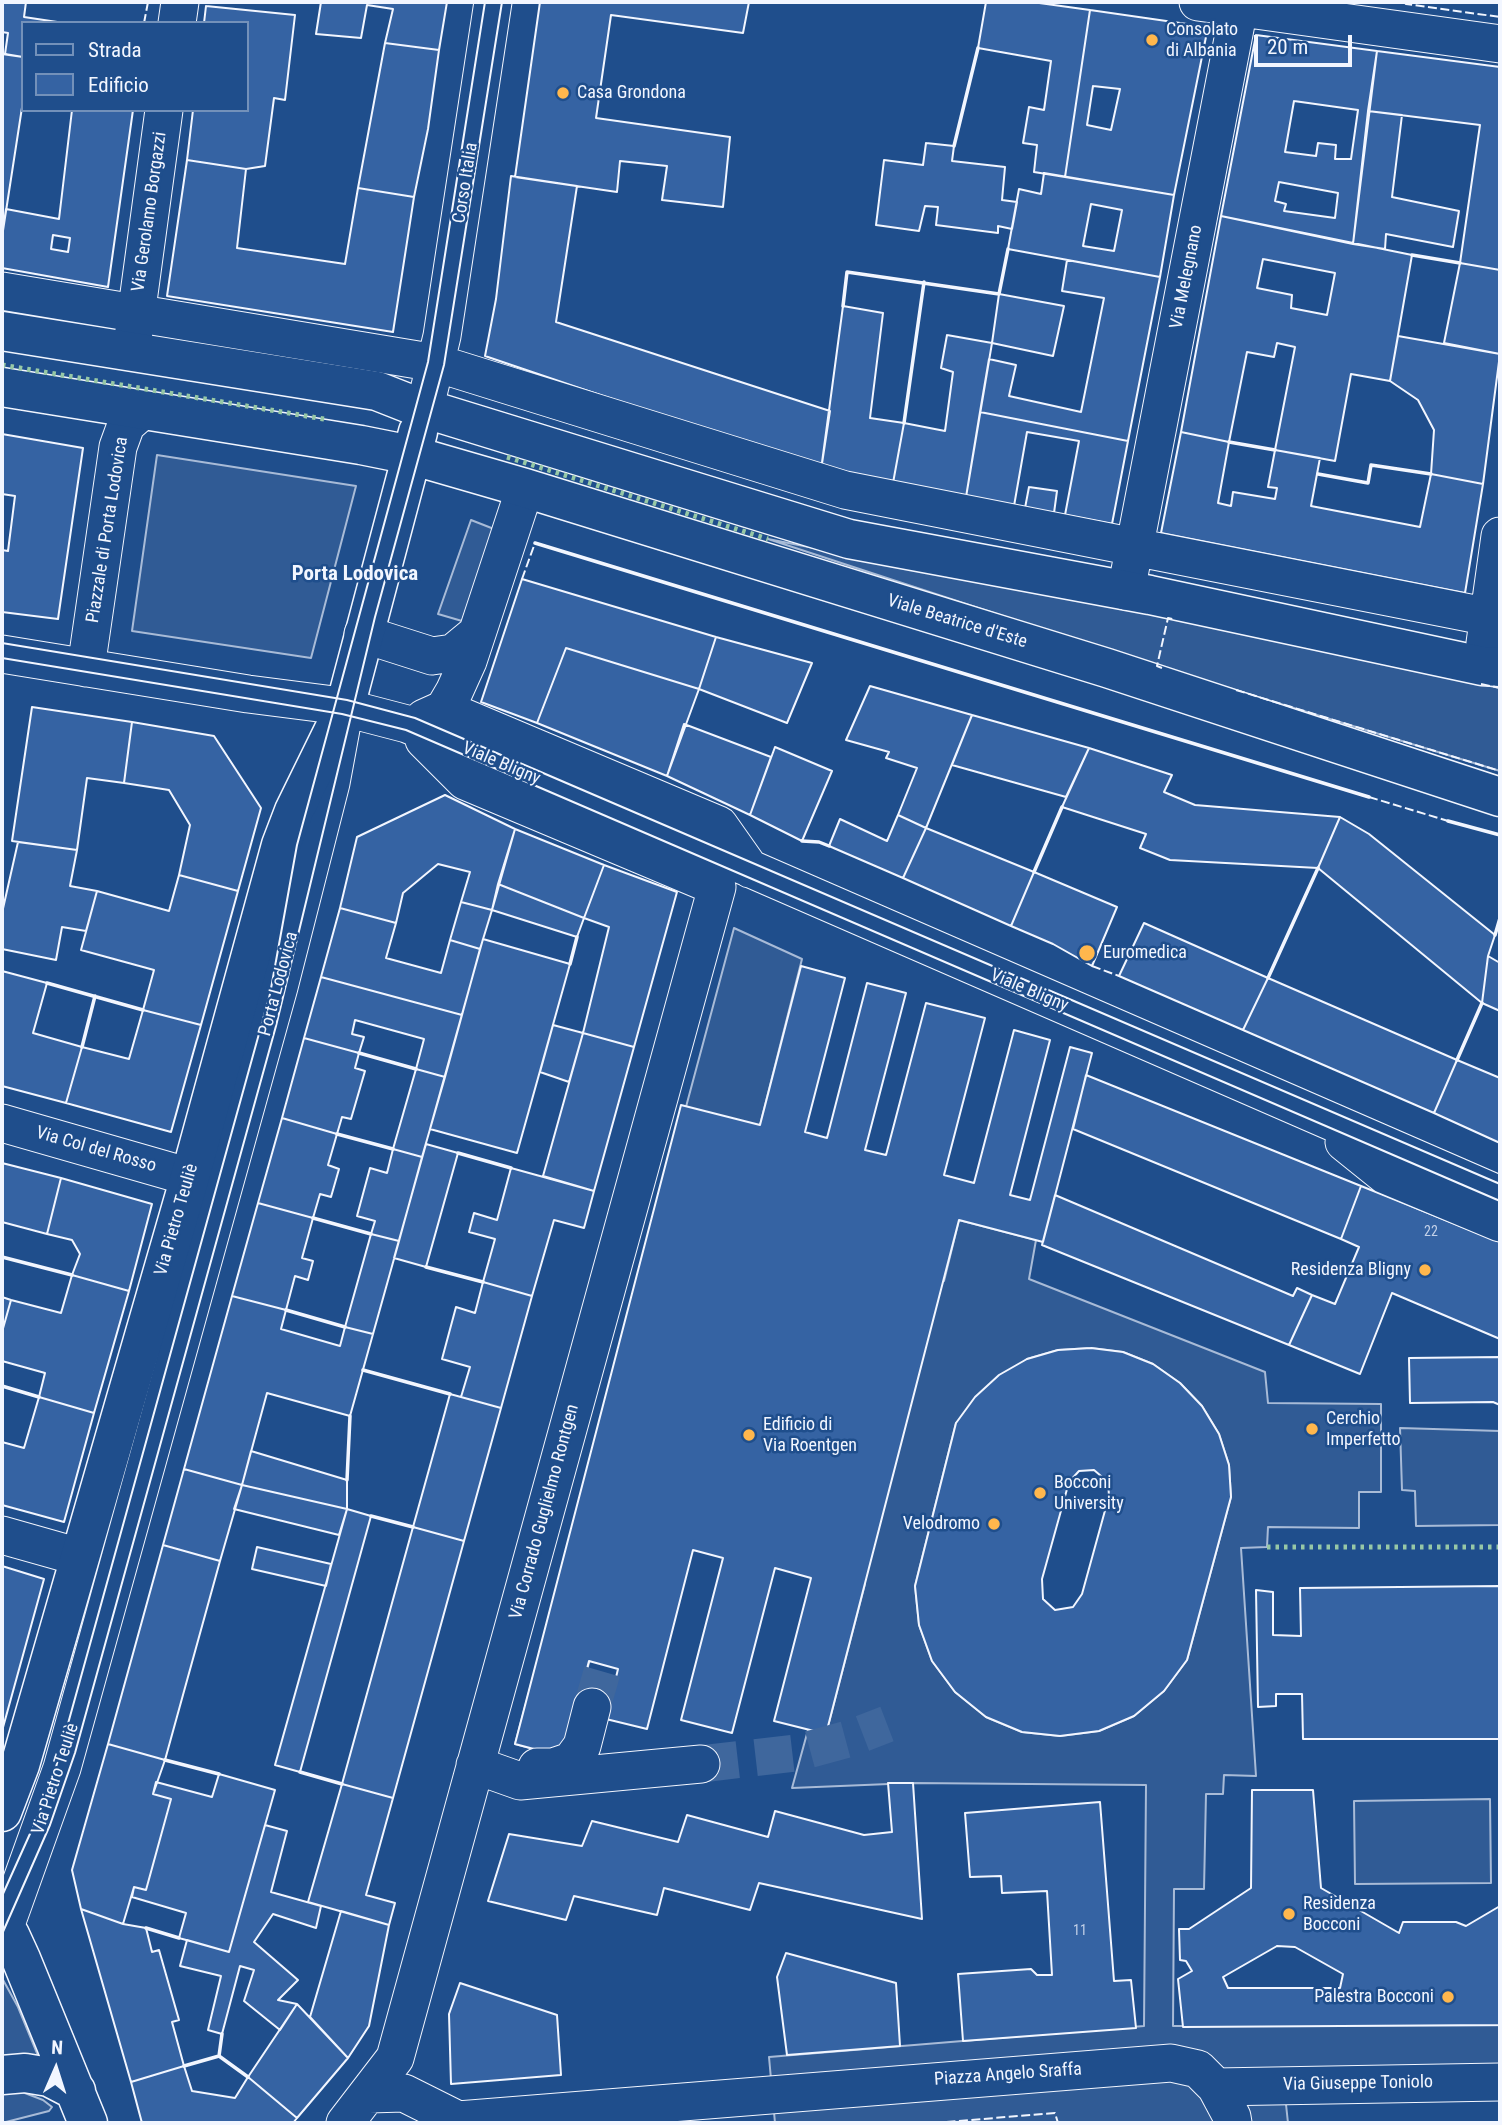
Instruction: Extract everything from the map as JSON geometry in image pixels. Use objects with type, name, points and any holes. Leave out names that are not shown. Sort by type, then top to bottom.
[{"type":"main road","points":[[2,331],[377,391],[849,539],[1126,591],[1491,666]]},
{"type":"main road","points":[[2,387],[411,455]]},
{"type":"main road","points":[[345,707],[425,407]]},
{"type":"main road","name":"Viale Beatrice d'Este","points":[[411,455],[1107,668],[1500,797]]},
{"type":"main road","name":"Via Pietro Teuliè","points":[[2,1812],[11,1769],[80,1556],[207,1181],[281,845],[294,811],[345,707]]},
{"type":"main road","points":[[3,1925],[22,1959],[82,2107]]},
{"type":"main road","points":[[2,2075],[25,2073],[49,2077],[82,2107]]},
{"type":"street","points":[[177,21],[180,2]]},
{"type":"street","name":"Corso Italia","points":[[436,363],[493,2]]},
{"type":"street","points":[[1198,2],[1500,44]]},
{"type":"street","name":"Via Melegnano","points":[[1134,546],[1239,8]]},
{"type":"street","name":"Via Gerolamo Borgazzi","points":[[131,351],[164,112]]},
{"type":"street","points":[[2,291],[436,363],[845,490],[1495,619]]},
{"type":"street","points":[[425,407],[436,363]]},
{"type":"street","name":"Piazzale di Porta Lodovica","points":[[86,667],[118,447],[126,425],[143,410]]},
{"type":"street","points":[[3,659],[86,667],[345,707],[407,724],[444,709],[468,661],[525,488]]},
{"type":"street","points":[[876,544],[887,498]]},
{"type":"street","points":[[1491,666],[1500,536]]},
{"type":"street","points":[[1126,591],[1134,546]]},
{"type":"street","points":[[363,634],[432,656],[453,653],[475,634]]},
{"type":"street","name":"Porta Lodovica","points":[[207,1181],[279,987],[331,783],[345,707]]},
{"type":"street","name":"Viale Bligny","points":[[444,709],[719,825],[751,870]]},
{"type":"street","name":"Viale Bligny","points":[[407,724],[465,780],[717,887]]},
{"type":"street","name":"Viale Bligny","points":[[407,724],[1500,1195]]},
{"type":"street","points":[[717,887],[751,870]]},
{"type":"street","name":"Via Corrado Guglielmo Rontgen","points":[[345,2123],[395,2058],[717,887]]},
{"type":"street","name":"Viale Bligny","points":[[1308,1112],[1385,1175],[1500,1223]]},
{"type":"street","name":"Via Col del Rosso","points":[[2,1123],[207,1181]]},
{"type":"street","name":"Via Pietro Teuliè","points":[[3,1925],[62,1768],[207,1181]]},
{"type":"street","points":[[2,1535],[80,1556]]},
{"type":"street","points":[[477,1758],[525,1768],[553,1767],[571,1761],[582,1746],[592,1707]]},
{"type":"street","points":[[477,1758],[520,1781],[701,1764]]},
{"type":"street","name":"Piazza Angelo Sraffa","points":[[369,2094],[404,2093],[458,2120],[764,2104],[1171,2063],[1198,2069],[1216,2087],[1233,2123]]},
{"type":"street","name":"Via Giuseppe Toniolo","points":[[1216,2087],[1500,2082]]},
{"type":"shaded area","points":[[157,455],[356,486],[311,658],[132,631]]},
{"type":"shaded area","points":[[471,520],[494,529],[462,621],[438,614]]},
{"type":"shaded area","points":[[768,539],[1146,613],[1500,688],[1500,771],[1137,660]]},
{"type":"shaded area","points":[[734,928],[802,959],[760,1125],[752,1230],[944,1281],[959,1220],[1036,1240],[1029,1279],[1265,1372],[1268,1403],[1381,1404],[1381,1492],[1359,1492],[1359,1528],[1268,1527],[1267,1547],[1241,1548],[1256,1776],[1224,1775],[1223,1794],[1206,1794],[1204,1889],[1174,1889],[1173,2026],[1500,2025],[1500,2092],[1285,2095],[1288,2123],[775,2123],[769,2057],[1144,2026],[1146,1785],[913,1783],[792,1788],[808,1730],[826,1734],[865,1584],[627,1519],[564,1757],[515,1744]],"holes":[[[1091,1348],[1123,1352],[1153,1364],[1180,1383],[1202,1406],[1219,1434],[1229,1465],[1231,1497],[1187,1660],[1164,1691],[1134,1716],[1099,1731],[1060,1736],[1022,1732],[986,1717],[955,1692],[932,1661],[919,1625],[915,1586],[956,1423],[1027,1359],[1058,1350]]]},
{"type":"shaded area","points":[[1400,1428],[1500,1431],[1500,1525],[1416,1526],[1415,1491],[1402,1490]]},
{"type":"shaded area","points":[[1490,1799],[1491,1883],[1355,1884],[1354,1801]]},
{"type":"shaded area","points":[[2,1978],[18,2007],[39,2058],[2,2059]]},
{"type":"shaded area","points":[[17,2090],[43,2100],[52,2107],[49,2111],[2,2123],[2,2093]]},
{"type":"building","points":[[2,2],[26,2],[24,17],[51,21],[21,21],[21,57],[5,54],[8,33],[2,32]]},
{"type":"building","points":[[321,2],[447,2],[439,50],[385,43],[393,9],[367,5],[361,38],[316,34]]},
{"type":"building","name":"Casa Grondona","points":[[540,2],[749,2],[743,33],[611,15],[596,118],[730,137],[723,207],[662,200],[667,166],[620,161],[617,192],[515,177]]},
{"type":"building","points":[[986,2],[1032,2],[1090,10],[1065,177],[1034,172],[1037,145],[1023,143],[1029,107],[1044,110],[1051,61],[978,48]]},
{"type":"building","points":[[206,6],[295,15],[285,100],[274,98],[265,166],[246,169],[187,160],[193,112],[248,112],[248,21],[204,21]]},
{"type":"building","points":[[1090,10],[1208,27],[1174,195],[1065,177]],"holes":[[[1093,86],[1120,89],[1111,130],[1087,125]]]},
{"type":"building","points":[[1256,35],[1377,51],[1353,244],[1221,216]],"holes":[[[1294,101],[1358,110],[1351,159],[1335,159],[1336,145],[1318,143],[1316,156],[1285,152]],[[1279,182],[1338,193],[1335,218],[1284,211],[1286,204],[1275,201]]]},
{"type":"building","points":[[385,43],[439,50],[428,129],[414,197],[358,188]]},
{"type":"building","points":[[1377,51],[1500,67],[1500,270],[1460,263],[1480,125],[1368,111]]},
{"type":"building","points":[[2,54],[21,57],[21,112],[2,237]]},
{"type":"building","points":[[1368,111],[1402,115],[1392,197],[1459,211],[1453,247],[1386,234],[1385,249],[1353,244]]},
{"type":"building","points":[[72,112],[133,112],[108,287],[2,268],[6,209],[59,219]],"holes":[[[53,235],[70,238],[68,252],[51,249]]]},
{"type":"building","points":[[926,143],[954,146],[952,161],[1005,167],[1002,200],[1017,202],[1012,229],[998,226],[998,233],[936,225],[938,207],[925,206],[919,231],[876,225],[884,160],[923,165]]},
{"type":"building","points":[[187,160],[246,169],[237,248],[345,264],[358,188],[414,197],[393,332],[167,296]]},
{"type":"building","points":[[1044,173],[1174,195],[1160,277],[1008,249],[1019,189],[1041,194]],"holes":[[[1091,204],[1122,210],[1114,251],[1083,246]]]},
{"type":"building","points":[[511,176],[577,186],[556,322],[830,411],[821,470],[485,356],[496,299]]},
{"type":"building","points":[[1221,216],[1412,255],[1390,381],[1351,374],[1335,461],[1275,450],[1295,347],[1277,343],[1274,357],[1247,352],[1229,442],[1181,432]],"holes":[[[1263,259],[1335,273],[1327,315],[1291,308],[1292,295],[1257,288]]]},
{"type":"building","points":[[1067,260],[1160,277],[1128,441],[980,412],[989,359],[1016,365],[1009,396],[1081,412],[1104,298],[1062,291]]},
{"type":"building","points":[[1460,263],[1500,270],[1500,354],[1444,343]]},
{"type":"building","points":[[999,294],[1064,306],[1053,356],[992,343]]},
{"type":"building","points":[[843,306],[883,313],[870,418],[904,423],[893,483],[821,470]]},
{"type":"building","points":[[947,335],[992,343],[966,497],[893,483],[904,423],[945,431],[953,372],[941,368]]},
{"type":"building","points":[[1398,336],[1500,354],[1483,484],[1431,474],[1434,430],[1418,400],[1390,381]]},
{"type":"building","points":[[980,412],[1128,441],[1112,524],[1065,515],[1079,441],[1027,432],[1014,506],[966,497]]},
{"type":"building","points":[[1181,432],[1229,442],[1218,503],[1231,506],[1233,492],[1275,499],[1277,488],[1268,487],[1275,450],[1320,458],[1311,506],[1420,527],[1431,474],[1483,484],[1465,593],[1161,533]]},
{"type":"building","points":[[2,434],[83,448],[58,619],[2,612],[2,550],[8,551],[15,496],[2,494]]},
{"type":"building","points":[[1029,487],[1057,491],[1054,513],[1025,508]]},
{"type":"building","points":[[522,579],[716,637],[699,689],[566,648],[537,723],[481,702]]},
{"type":"building","points":[[716,637],[812,663],[787,723],[699,689]]},
{"type":"building","points":[[566,648],[699,689],[667,776],[537,723]]},
{"type":"building","points":[[870,686],[972,715],[926,828],[898,815],[917,768],[886,758],[889,752],[846,740]]},
{"type":"building","points":[[32,707],[132,722],[124,783],[87,778],[77,850],[12,841]]},
{"type":"building","points":[[972,715],[1089,748],[1066,797],[952,765]]},
{"type":"building","points":[[132,722],[214,736],[261,808],[238,891],[179,875],[190,825],[169,790],[124,783]]},
{"type":"building","points":[[684,724],[771,757],[750,815],[667,776]]},
{"type":"building","points":[[775,747],[832,771],[802,841],[750,815]]},
{"type":"building","points":[[1089,748],[1172,775],[1164,792],[1195,805],[1340,817],[1318,868],[1170,860],[1140,848],[1146,834],[1062,807]]},
{"type":"building","points":[[445,795],[515,829],[492,910],[461,902],[470,872],[438,864],[403,893],[396,923],[340,908],[357,837]]},
{"type":"building","points":[[898,815],[926,828],[903,878],[829,846],[840,819],[887,841]]},
{"type":"building","points":[[1340,817],[1369,834],[1495,935],[1488,956],[1482,1003],[1318,868]]},
{"type":"building","points":[[926,828],[1034,872],[1011,926],[903,878]]},
{"type":"building","points":[[515,829],[604,865],[584,918],[498,884]]},
{"type":"building","points":[[18,842],[77,850],[70,886],[97,891],[86,931],[62,927],[56,960],[2,949],[2,913]]},
{"type":"building","points":[[604,865],[677,892],[634,1047],[583,1033],[609,927],[584,918]]},
{"type":"building","points":[[1034,872],[1117,907],[1092,966],[1053,944],[1011,926]]},
{"type":"building","points":[[179,875],[238,891],[201,1025],[143,1010],[154,970],[81,950],[97,891],[169,911]]},
{"type":"building","points":[[498,884],[584,918],[577,937],[492,910]]},
{"type":"building","points":[[461,902],[492,910],[480,949],[450,940]]},
{"type":"building","points":[[340,908],[396,923],[386,958],[441,973],[450,940],[480,949],[462,1015],[321,977]]},
{"type":"building","points":[[1144,923],[1268,978],[1243,1030],[1119,976]]},
{"type":"building","points":[[483,939],[570,964],[517,1153],[430,1129]]},
{"type":"building","points":[[1488,956],[1500,963],[1500,1011],[1482,1003]]},
{"type":"building","name":"Edificio di Via Roentgen","points":[[801,966],[845,978],[805,1132],[827,1138],[867,983],[906,993],[865,1150],[886,1155],[926,1003],[985,1018],[944,1175],[974,1183],[1014,1030],[1050,1040],[1010,1195],[1030,1200],[1070,1047],[1092,1053],[1043,1242],[959,1220],[826,1734],[774,1721],[811,1578],[775,1568],[732,1733],[681,1720],[723,1558],[693,1550],[647,1729],[606,1719],[618,1669],[589,1661],[564,1757],[515,1744],[681,1105],[760,1125]]},
{"type":"building","points":[[2,971],[47,983],[33,1033],[82,1047],[66,1103],[2,1086]]},
{"type":"building","points":[[321,977],[462,1015],[445,1077],[416,1069],[424,1039],[355,1020],[352,1034],[364,1037],[359,1053],[304,1038]]},
{"type":"building","points":[[1268,978],[1457,1060],[1434,1113],[1243,1030]]},
{"type":"building","points":[[143,1010],[201,1025],[171,1132],[66,1103],[82,1047],[129,1059]]},
{"type":"building","points":[[553,1025],[583,1033],[569,1082],[540,1072]]},
{"type":"building","points":[[583,1033],[634,1047],[594,1191],[543,1176]]},
{"type":"building","points":[[304,1038],[359,1053],[355,1068],[365,1071],[351,1119],[342,1117],[337,1134],[282,1118]]},
{"type":"building","points":[[1457,1060],[1500,1078],[1500,1143],[1434,1113]]},
{"type":"building","points":[[416,1069],[445,1077],[422,1157],[393,1149]]},
{"type":"building","points":[[1086,1075],[1361,1186],[1341,1239],[1073,1129]]},
{"type":"building","points":[[282,1118],[337,1134],[328,1165],[339,1169],[331,1197],[320,1194],[313,1218],[258,1203]]},
{"type":"building","points":[[426,1144],[458,1153],[426,1267],[394,1258]]},
{"type":"building","points":[[393,1149],[422,1157],[399,1241],[371,1234],[375,1221],[357,1216],[370,1168],[387,1173]]},
{"type":"building","points":[[2,1163],[61,1178],[47,1234],[2,1222]]},
{"type":"building","points":[[511,1168],[594,1191],[584,1228],[554,1220],[532,1296],[483,1282],[495,1239],[469,1232],[474,1213],[497,1220]]},
{"type":"building","points":[[61,1178],[152,1204],[129,1291],[72,1275],[80,1254],[72,1240],[47,1234]]},
{"type":"building","name":"Residenza Bligny","points":[[1361,1186],[1500,1242],[1500,1339],[1392,1293],[1360,1374],[1289,1345],[1312,1295],[1335,1304],[1359,1247],[1341,1239]]},
{"type":"building","points":[[1055,1195],[1293,1296],[1297,1288],[1312,1295],[1289,1345],[1042,1245]]},
{"type":"building","points":[[258,1203],[313,1218],[302,1258],[313,1261],[308,1280],[295,1276],[286,1310],[232,1296]]},
{"type":"building","points":[[371,1234],[399,1241],[373,1334],[345,1327]]},
{"type":"building","points":[[72,1275],[129,1291],[94,1413],[39,1397],[45,1373],[2,1361],[2,1332],[11,1300],[61,1313]]},
{"type":"building","points":[[483,1282],[532,1296],[501,1408],[461,1397],[470,1367],[442,1359],[456,1307],[475,1313]]},
{"type":"building","points":[[232,1296],[286,1310],[281,1329],[340,1346],[345,1327],[373,1334],[350,1416],[267,1393],[242,1485],[184,1469]]},
{"type":"building","points":[[2,1297],[11,1300],[2,1332]]},
{"type":"building","name":"Velodromo","points":[[1091,1348],[1123,1352],[1153,1364],[1180,1383],[1202,1406],[1219,1434],[1229,1465],[1231,1497],[1187,1660],[1164,1691],[1134,1716],[1099,1731],[1060,1736],[1022,1732],[986,1717],[955,1692],[932,1661],[919,1625],[915,1586],[956,1423],[975,1397],[999,1375],[1027,1359],[1058,1350]],"holes":[[[1094,1470],[1108,1482],[1109,1496],[1082,1594],[1073,1607],[1055,1610],[1043,1599],[1042,1579],[1069,1482],[1079,1471]]]},
{"type":"building","points":[[1500,1357],[1500,1405],[1493,1402],[1410,1403],[1409,1358]]},
{"type":"building","points":[[450,1394],[501,1408],[464,1541],[413,1527]]},
{"type":"building","points":[[39,1397],[94,1413],[64,1522],[2,1505],[2,1442],[24,1448]]},
{"type":"building","points":[[251,1451],[347,1480],[347,1509],[242,1485]]},
{"type":"building","points":[[184,1469],[242,1485],[220,1561],[163,1545]]},
{"type":"building","points":[[242,1485],[347,1509],[339,1535],[234,1509]]},
{"type":"building","points":[[347,1509],[371,1516],[300,1772],[275,1765]]},
{"type":"building","points":[[413,1527],[464,1541],[393,1798],[342,1784]]},
{"type":"building","points":[[163,1545],[220,1561],[165,1760],[108,1744]]},
{"type":"building","points":[[257,1547],[331,1564],[326,1586],[252,1569]]},
{"type":"building","points":[[2,1566],[44,1579],[2,1731]]},
{"type":"building","points":[[1500,1586],[1500,1739],[1303,1739],[1302,1694],[1276,1694],[1276,1706],[1258,1707],[1256,1590],[1273,1592],[1273,1635],[1301,1636],[1300,1588]]},
{"type":"building","points":[[108,1744],[165,1760],[153,1794],[171,1799],[146,1890],[134,1887],[123,1924],[81,1909],[72,1870]]},
{"type":"building","points":[[219,1774],[275,1790],[229,1952],[179,1938],[186,1913],[132,1897],[134,1887],[146,1890],[171,1799],[153,1794],[156,1782],[212,1797]]},
{"type":"building","points":[[888,1783],[913,1783],[922,1919],[759,1883],[750,1910],[664,1888],[657,1915],[574,1896],[566,1920],[488,1901],[509,1834],[582,1846],[592,1821],[678,1842],[687,1815],[768,1837],[775,1811],[864,1835],[892,1832]]},
{"type":"building","points":[[342,1784],[393,1798],[366,1895],[395,1903],[389,1925],[308,1902]]},
{"type":"building","name":"Residenza Bocconi","points":[[1252,1790],[1313,1790],[1321,1888],[1399,1933],[1403,1922],[1456,1922],[1466,1926],[1500,1906],[1500,2025],[1183,2027],[1178,1979],[1192,1971],[1186,1961],[1180,1960],[1179,1929],[1189,1929],[1251,1888]],"holes":[[[1277,1946],[1295,1947],[1343,1974],[1340,1988],[1228,1988],[1223,1977]]]},
{"type":"building","points":[[1100,1802],[1114,1981],[1131,1980],[1136,2028],[963,2041],[958,1974],[1031,1969],[1037,1975],[1052,1975],[1047,1891],[1002,1893],[1001,1876],[970,1877],[965,1813]]},
{"type":"building","points":[[265,1825],[287,1831],[271,1892],[321,1906],[316,1928],[273,1914],[254,1942],[298,1980],[278,2000],[297,2004],[280,2030],[244,2001],[254,1970],[240,1966],[222,2034],[208,2030],[221,1976],[180,1966],[187,1940],[229,1952]]},
{"type":"building","points":[[81,1909],[123,1924],[146,1928],[152,1952],[159,1950],[179,2020],[172,2022],[184,2066],[131,2082]]},
{"type":"building","points":[[341,1911],[389,1925],[369,2026],[348,2058],[310,2017]]},
{"type":"building","points":[[786,1953],[896,1983],[900,2046],[787,2055],[777,1977]]},
{"type":"building","points":[[460,1983],[557,2015],[561,2075],[451,2084],[449,2014]]},
{"type":"building","points":[[297,2004],[348,2058],[297,2118],[248,2077]]},
{"type":"building","points":[[184,2066],[192,2091],[235,2098],[248,2077],[297,2118],[293,2123],[142,2123],[131,2082]]},
{"type":"tunnel","points":[[592,1707],[604,1665]]},
{"type":"tunnel","points":[[701,1764],[796,1753],[848,1739],[887,1724]]},
{"type":"tram line","points":[[2,1896],[38,1816],[56,1767],[270,994],[297,845],[428,362],[485,2]]},
{"type":"tram line","points":[[2,1934],[50,1825],[75,1753],[276,1026],[375,617],[444,365],[502,2]]},
{"type":"tram line","points":[[2,643],[347,700],[415,718],[1500,1184]]},
{"type":"tram line","points":[[2,658],[342,714],[406,730],[1500,1201]]},
{"type":"hedge","points":[[2,365],[324,419]]},
{"type":"hedge","points":[[507,457],[768,539]]},
{"type":"hedge","points":[[1267,1547],[1500,1547]]},
{"type":"fence","points":[[144,21],[148,2]]},
{"type":"fence","points":[[1404,2],[1500,17]]},
{"type":"fence","points":[[522,579],[535,543]]},
{"type":"fence","points":[[1162,668],[1157,666],[1168,618],[1173,619]]},
{"type":"fence","points":[[1481,684],[1500,688]]},
{"type":"fence","points":[[1236,690],[1500,771]]},
{"type":"fence","points":[[1369,797],[1448,821]]},
{"type":"fence","points":[[1092,966],[1119,976]]},
{"type":"fence","points":[[934,2123],[1055,2113],[1058,2123]]},
{"type":"wall","points":[[954,146],[978,48]]},
{"type":"wall","points":[[843,306],[847,272],[999,294],[1008,249]]},
{"type":"wall","points":[[1412,255],[1460,263]]},
{"type":"wall","points":[[904,423],[924,282]]},
{"type":"wall","points":[[1229,442],[1275,450]]},
{"type":"wall","points":[[1318,474],[1368,483],[1371,465],[1431,474]]},
{"type":"wall","points":[[535,543],[1369,797]]},
{"type":"wall","points":[[1034,872],[1062,807]]},
{"type":"wall","points":[[1448,821],[1500,835]]},
{"type":"wall","points":[[802,841],[819,842],[829,846]]},
{"type":"wall","points":[[1268,978],[1318,868]]},
{"type":"wall","points":[[1495,935],[1500,918]]},
{"type":"wall","points":[[570,964],[577,937]]},
{"type":"wall","points":[[47,983],[143,1010]]},
{"type":"wall","points":[[82,1047],[95,996]]},
{"type":"wall","points":[[1457,1060],[1482,1003]]},
{"type":"wall","points":[[359,1053],[416,1069]]},
{"type":"wall","points":[[337,1134],[393,1149]]},
{"type":"wall","points":[[458,1153],[511,1168]]},
{"type":"wall","points":[[313,1218],[371,1234]]},
{"type":"wall","points":[[2,1257],[72,1275]]},
{"type":"wall","points":[[426,1267],[483,1282]]},
{"type":"wall","points":[[286,1310],[345,1327]]},
{"type":"wall","points":[[363,1370],[450,1394]]},
{"type":"wall","points":[[2,1386],[39,1397]]},
{"type":"wall","points":[[347,1480],[350,1416]]},
{"type":"wall","points":[[371,1516],[413,1527]]},
{"type":"wall","points":[[165,1760],[219,1774]]},
{"type":"wall","points":[[300,1772],[342,1784]]},
{"type":"wall","points":[[146,1928],[179,1938]]},
{"type":"wall","points":[[219,2056],[222,2034]]},
{"type":"wall","points":[[184,2066],[219,2056],[248,2077]]},
{"type":"place","name":"Consolato di Albania","points":[[1152,40]]},
{"type":"place","name":"Casa Grondona","points":[[563,93]]},
{"type":"place","name":"Euromedica","points":[[1087,953]]},
{"type":"place","name":"Residenza Bligny","points":[[1425,1270]]},
{"type":"place","name":"Cerchio Imperfetto","points":[[1312,1429]]},
{"type":"place","name":"Edificio di Via Roentgen","points":[[749,1435]]},
{"type":"place","name":"Bocconi University","points":[[1040,1493]]},
{"type":"place","name":"Velodromo","points":[[994,1524]]},
{"type":"place","name":"Residenza Bocconi","points":[[1289,1914]]},
{"type":"place","name":"Palestra Bocconi","points":[[1448,1997]]},
{"type":"district","name":"Porta Lodovica","points":[[355,575]]}]
